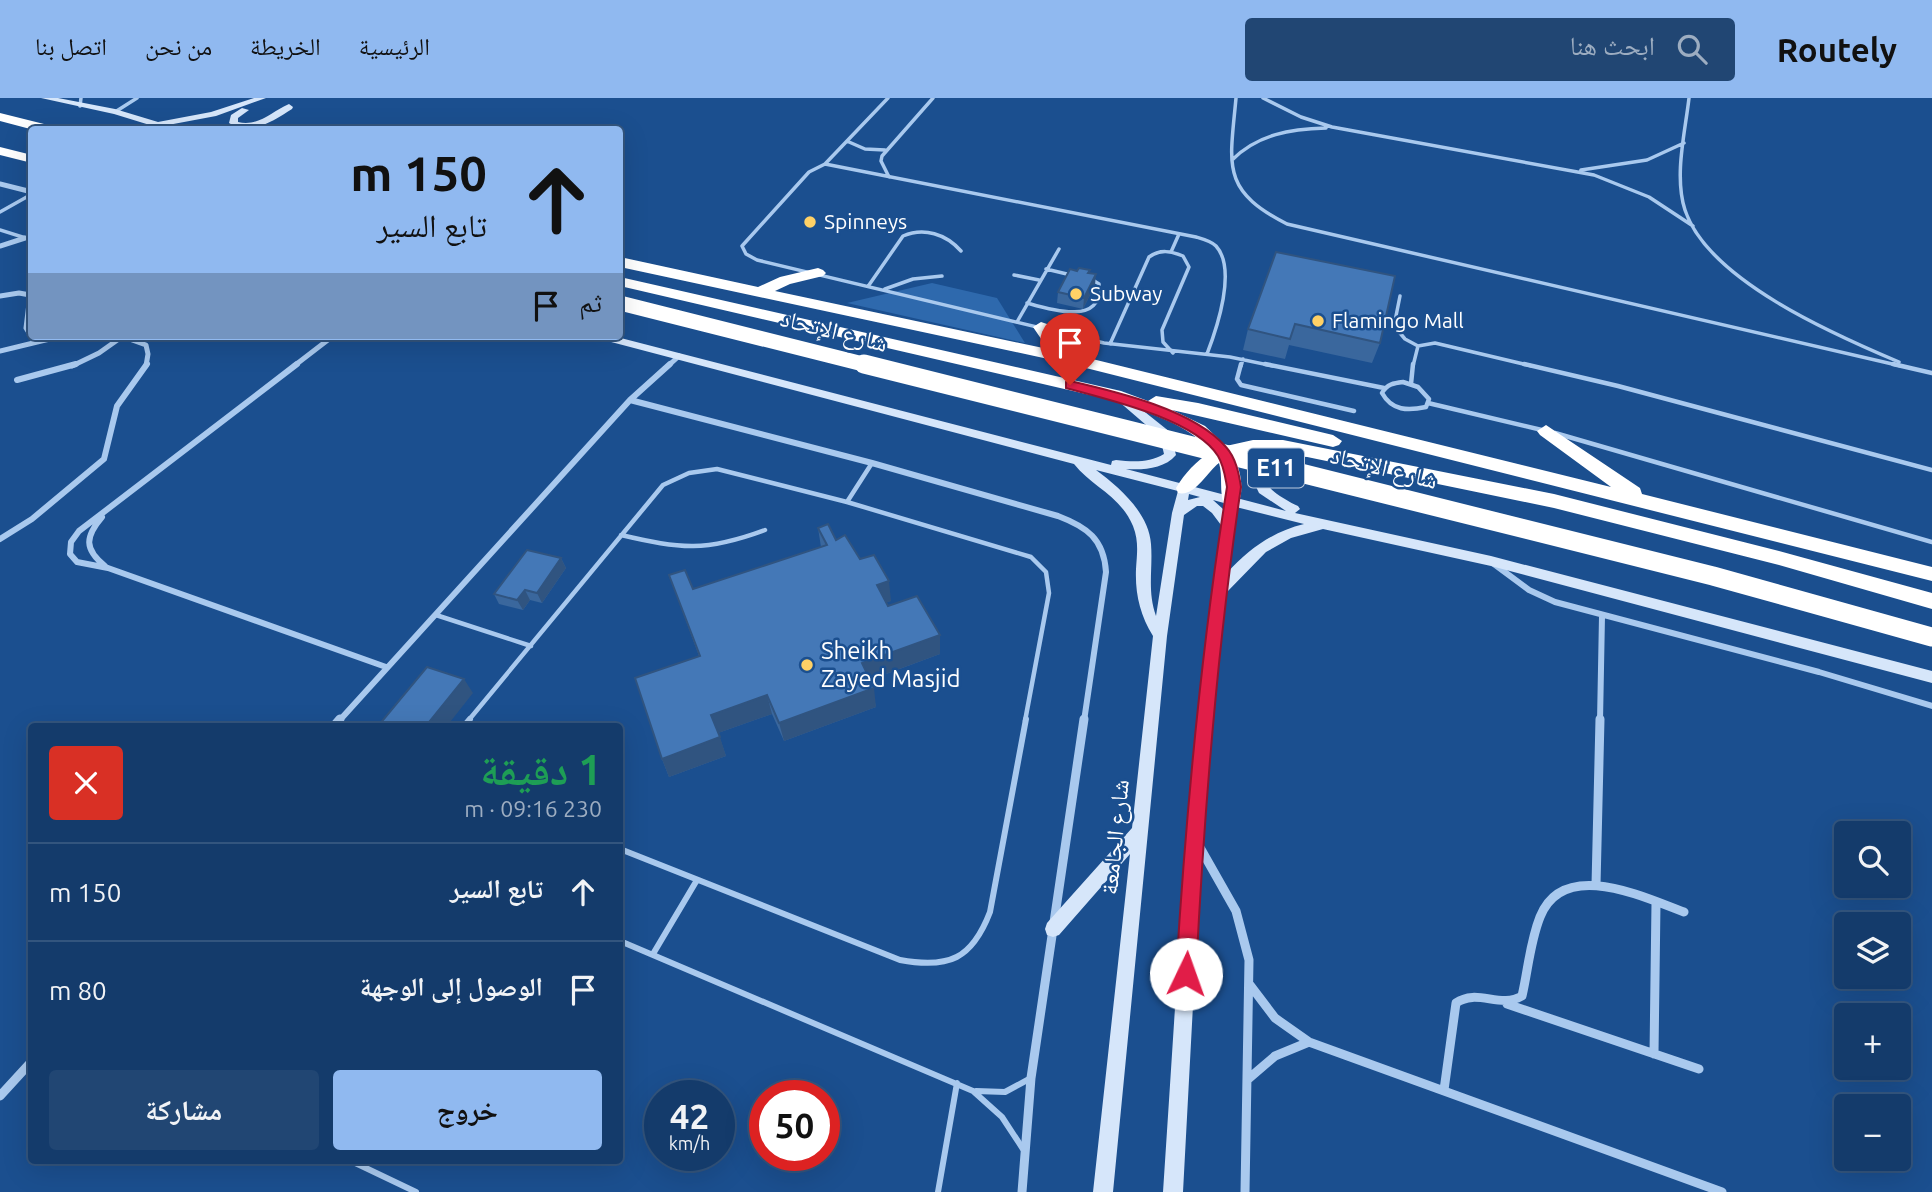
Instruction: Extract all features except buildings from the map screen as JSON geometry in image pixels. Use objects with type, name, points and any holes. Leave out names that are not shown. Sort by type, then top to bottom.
[{"type":"highway","points":[[0,117],[35,126]]},
{"type":"highway","points":[[0,151],[28,158]]},
{"type":"highway","name":"شارع الإتحاد","points":[[623,263],[1062,357],[1640,498],[1932,574]]},
{"type":"highway","points":[[757,293],[785,280],[818,273]]},
{"type":"highway","points":[[623,283],[1121,397],[1198,409],[1427,465],[1471,485]]},
{"type":"highway","name":"شارع الإتحاد","points":[[623,304],[1713,576],[1932,637]]},
{"type":"highway","points":[[1041,327],[1062,357]]},
{"type":"highway","points":[[1121,397],[1192,426],[1214,440],[1232,472],[1231,499]]},
{"type":"highway","points":[[1546,431],[1640,498]]},
{"type":"highway","points":[[1185,488],[1203,463],[1223,452],[1261,444],[1314,451],[1554,501],[1779,558],[1932,601]]},
{"type":"main road","points":[[45,98],[80,102],[164,126]]},
{"type":"main road","points":[[154,123],[213,114],[262,98]]},
{"type":"main road","points":[[240,126],[233,123],[237,115],[268,98]]},
{"type":"main road","points":[[272,126],[300,98]]},
{"type":"main road","points":[[249,126],[256,125],[289,107]]},
{"type":"main road","points":[[616,340],[1324,525],[1490,561],[1932,677]]},
{"type":"main road","points":[[1076,461],[1151,465],[1160,463],[1170,455],[1166,435],[1121,397]]},
{"type":"main road","points":[[1314,451],[1277,457],[1264,463],[1258,473],[1259,485],[1268,497],[1295,509],[1407,541]]},
{"type":"main road","points":[[1076,461],[1108,487],[1134,514],[1144,538],[1142,597],[1145,610],[1160,636]]},
{"type":"main road","name":"شارع الجامعة","points":[[1103,1192],[1160,636],[1178,513],[1185,488]]},
{"type":"main road","points":[[1173,1192],[1194,837],[1218,593],[1231,499]]},
{"type":"main road","points":[[1178,513],[1189,504],[1205,501],[1214,505],[1227,524]]},
{"type":"main road","points":[[1218,593],[1268,541],[1305,527],[1324,525]]},
{"type":"main road","points":[[1053,929],[1140,831]]},
{"type":"street","points":[[0,184],[28,192]]},
{"type":"street","points":[[0,246],[28,237]]},
{"type":"street","points":[[0,296],[19,293],[28,295]]},
{"type":"street","points":[[28,312],[28,331]]},
{"type":"street","points":[[0,351],[40,340]]},
{"type":"street","points":[[17,380],[72,367],[94,358],[117,340]]},
{"type":"street","points":[[0,539],[32,519],[104,459],[108,451],[114,413],[145,371],[149,361],[146,345],[133,340]]},
{"type":"street","points":[[328,340],[79,531],[71,542],[70,554],[77,562],[108,568],[386,667]]},
{"type":"street","points":[[337,723],[630,400],[679,356]]},
{"type":"street","points":[[630,400],[872,463],[1080,524],[1097,537],[1106,554],[1106,572],[1031,1078],[1021,1192]]},
{"type":"street","points":[[108,568],[89,554],[87,544],[90,533],[114,506]]},
{"type":"street","points":[[1490,561],[1517,582],[1542,596],[1602,616],[1819,672],[1932,706]]},
{"type":"street","points":[[1597,885],[1602,616]]},
{"type":"street","points":[[1194,837],[1236,911],[1250,960],[1245,1192]]},
{"type":"street","points":[[1506,1004],[1516,1002],[1522,996],[1544,905],[1553,895],[1565,888],[1580,884],[1597,885],[1684,912]]},
{"type":"street","points":[[1654,1054],[1656,903]]},
{"type":"street","points":[[1250,985],[1275,1018],[1310,1042],[1722,1192]]},
{"type":"street","points":[[1444,1090],[1455,1003],[1461,997],[1469,995],[1506,1004],[1699,1069]]},
{"type":"street","points":[[1247,1080],[1275,1056],[1310,1042]]},
{"type":"street","points":[[0,1096],[28,1065]]},
{"type":"lane","points":[[115,112],[137,98]]},
{"type":"lane","points":[[888,98],[849,142],[825,164],[815,167],[803,179],[742,246],[750,258],[1110,344],[1243,359],[1384,388],[1395,383],[1411,384],[1427,394],[1428,403]]},
{"type":"lane","points":[[889,177],[881,161],[886,150],[933,98]]},
{"type":"lane","points":[[1236,98],[1231,161],[1233,180],[1243,197],[1262,212],[1300,229],[1514,275],[1932,373]]},
{"type":"lane","points":[[1263,98],[1286,111],[1332,127],[1575,170],[1631,188],[1665,206],[1693,226],[1732,269],[1773,299],[1825,329],[1914,369]]},
{"type":"lane","points":[[1689,98],[1682,190],[1686,212],[1693,226]]},
{"type":"lane","points":[[1231,161],[1246,146],[1269,136],[1299,129],[1332,127]]},
{"type":"lane","points":[[849,142],[865,149],[886,150]]},
{"type":"lane","points":[[1575,170],[1631,164],[1661,156],[1684,143]]},
{"type":"lane","points":[[825,164],[1206,240],[1216,245],[1223,254],[1222,300],[1217,327],[1207,354]]},
{"type":"lane","points":[[0,212],[28,195]]},
{"type":"lane","points":[[0,230],[28,237]]},
{"type":"lane","points":[[869,285],[908,233],[922,232],[940,236],[961,251]]},
{"type":"lane","points":[[1171,253],[1180,234]]},
{"type":"lane","points":[[1017,322],[1059,248]]},
{"type":"lane","points":[[1110,344],[1151,254],[1160,251],[1187,260],[1189,267],[1162,330],[1163,342],[1173,352]]},
{"type":"lane","points":[[1046,269],[1078,276]]},
{"type":"lane","points":[[1014,275],[1039,280]]},
{"type":"lane","points":[[884,289],[913,279],[942,276]]},
{"type":"lane","points":[[1027,303],[1073,313],[1085,311],[1092,305],[1101,288],[1089,279]]},
{"type":"lane","points":[[1400,296],[1394,327],[1405,340],[1418,346],[1434,343],[1531,364],[1932,470]]},
{"type":"lane","points":[[1411,384],[1415,350],[1418,346]]},
{"type":"lane","points":[[1243,359],[1237,379],[1241,385],[1354,411]]},
{"type":"lane","points":[[1384,388],[1382,393],[1387,402],[1399,409],[1421,410],[1428,403]]},
{"type":"lane","points":[[1428,403],[1546,431],[1932,542]]},
{"type":"lane","points":[[846,502],[872,463]]},
{"type":"lane","points":[[467,723],[663,485],[679,475],[717,469],[846,502],[1031,557],[1043,567],[1050,579],[990,912],[983,933],[968,950],[947,962],[923,965],[900,960],[623,850]]},
{"type":"lane","points":[[621,535],[693,550],[715,548],[765,530]]},
{"type":"lane","points":[[436,615],[531,646]]},
{"type":"lane","points":[[653,954],[697,880]]},
{"type":"lane","points":[[623,942],[973,1091],[1002,1117],[1025,1152]]},
{"type":"lane","points":[[973,1091],[1004,1093],[1019,1088],[1031,1078]]},
{"type":"lane","points":[[938,1192],[957,1083]]},
{"type":"lane","points":[[357,1164],[416,1192]]},
{"type":"shaded area","points":[[932,283],[997,298],[1025,343],[847,303]]},
{"type":"place","name":"Spinneys","points":[[810,222]]},
{"type":"place","name":"Subway","points":[[1076,294]]},
{"type":"place","name":"Flamingo Mall","points":[[1318,321]]},
{"type":"place","name":"Sheikh Zayed Masjid","points":[[807,665]]},
{"type":"route","points":[[1070,385],[1121,397],[1200,430],[1214,440],[1232,472],[1234,487],[1218,593],[1194,837],[1186,974]]}]
